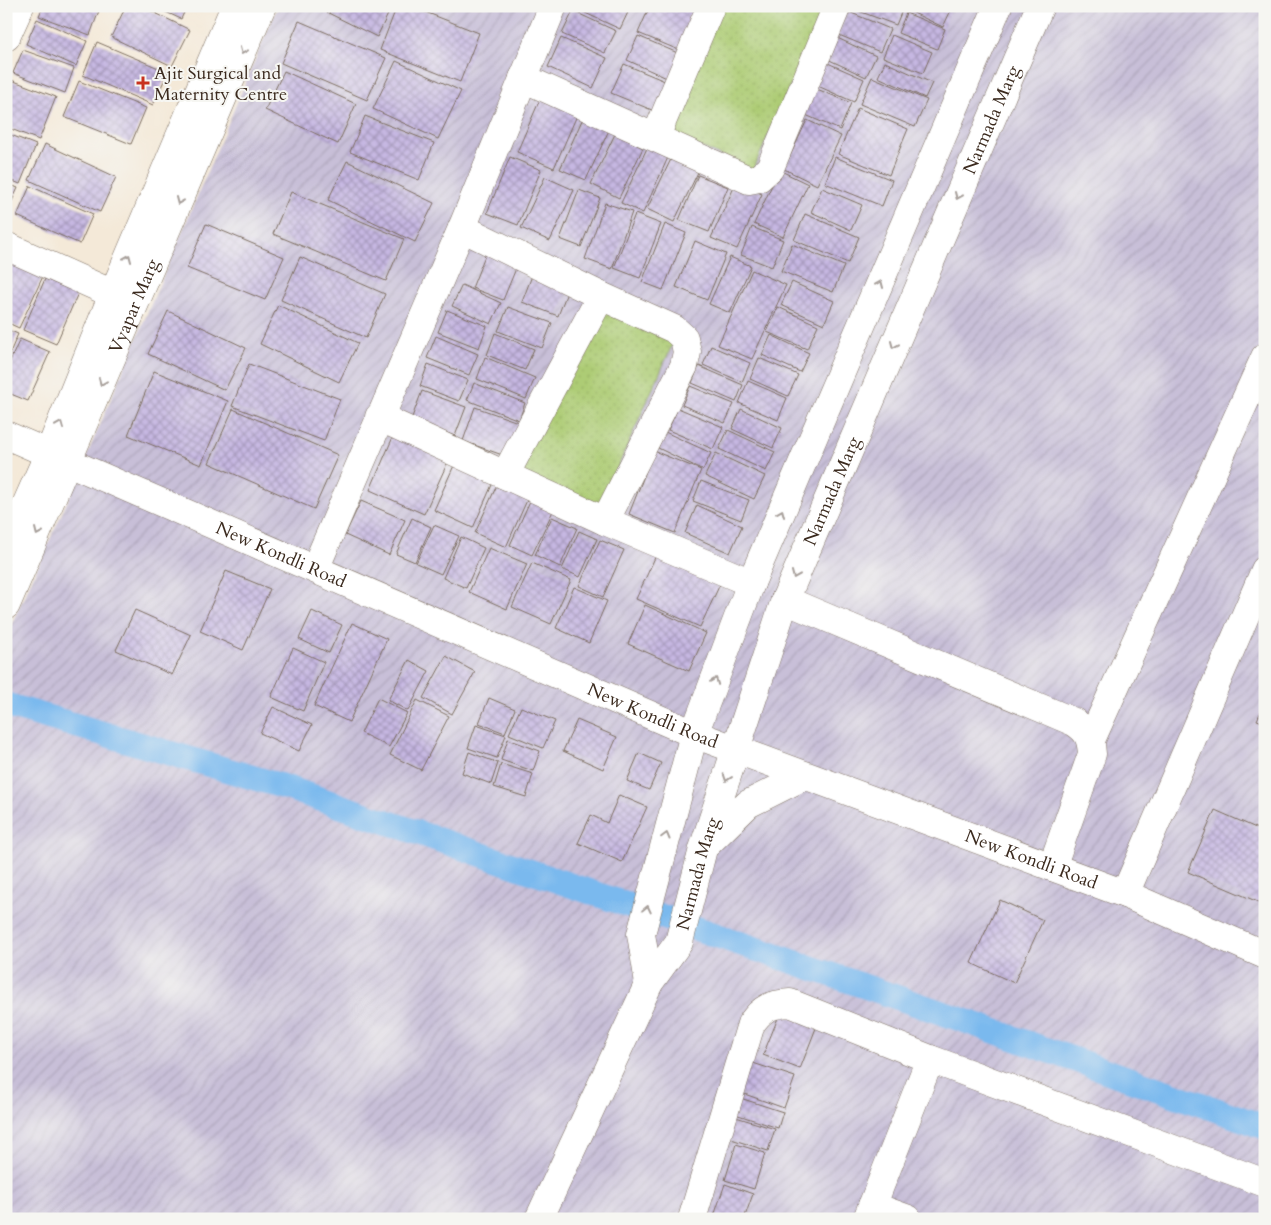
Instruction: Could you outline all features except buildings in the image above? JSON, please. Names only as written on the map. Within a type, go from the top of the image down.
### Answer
[{"type":"street","points":[[6,37],[20,6]]},
{"type":"street","name":"Vyapar Marg","points":[[6,605],[59,457],[113,294],[235,6]]},
{"type":"street","name":"Vyapar Marg","points":[[6,550],[59,457],[262,6]]},
{"type":"street","points":[[315,569],[462,228],[553,6]]},
{"type":"street","points":[[656,136],[711,6]]},
{"type":"street","points":[[523,78],[656,136],[735,176],[749,180],[759,178],[770,168],[836,6]]},
{"type":"street","name":"Narmada Marg","points":[[649,983],[641,934],[653,882],[694,734],[752,583],[998,6]]},
{"type":"street","name":"Narmada Marg","points":[[538,1219],[649,983],[678,942],[703,849],[737,750],[784,600],[1040,6]]},
{"type":"street","points":[[462,228],[601,296],[674,329],[684,338],[687,352],[684,366],[605,521]]},
{"type":"street","points":[[6,246],[113,294]]},
{"type":"street","points":[[505,475],[601,296]]},
{"type":"street","points":[[1052,867],[1092,754],[1092,740],[1265,357]]},
{"type":"street","points":[[379,417],[605,521],[752,583]]},
{"type":"street","name":"New Kondli Road","points":[[6,435],[694,734],[1125,894],[1265,956]]},
{"type":"street","points":[[1125,894],[1265,570]]},
{"type":"street","points":[[784,600],[1074,722],[1085,730],[1092,740]]},
{"type":"street","points":[[703,849],[748,804],[804,776]]},
{"type":"street","points":[[692,1219],[751,1024],[761,1011],[774,1004],[790,1003],[930,1059],[1265,1182]]},
{"type":"street","points":[[908,1219],[870,1212],[930,1059]]},
{"type":"shaded area","points":[[278,6],[1265,6],[1265,1219],[6,1219],[6,636],[67,502]]},
{"type":"green space","points":[[722,6],[826,6],[753,170],[666,132]]},
{"type":"green space","points":[[592,304],[674,341],[600,507],[517,471]]},
{"type":"waterway","points":[[6,705],[285,787],[957,1018],[1265,1127]]},
{"type":"place","name":"Ajit Surgical and Maternity Centre","points":[[143,83]]}]
